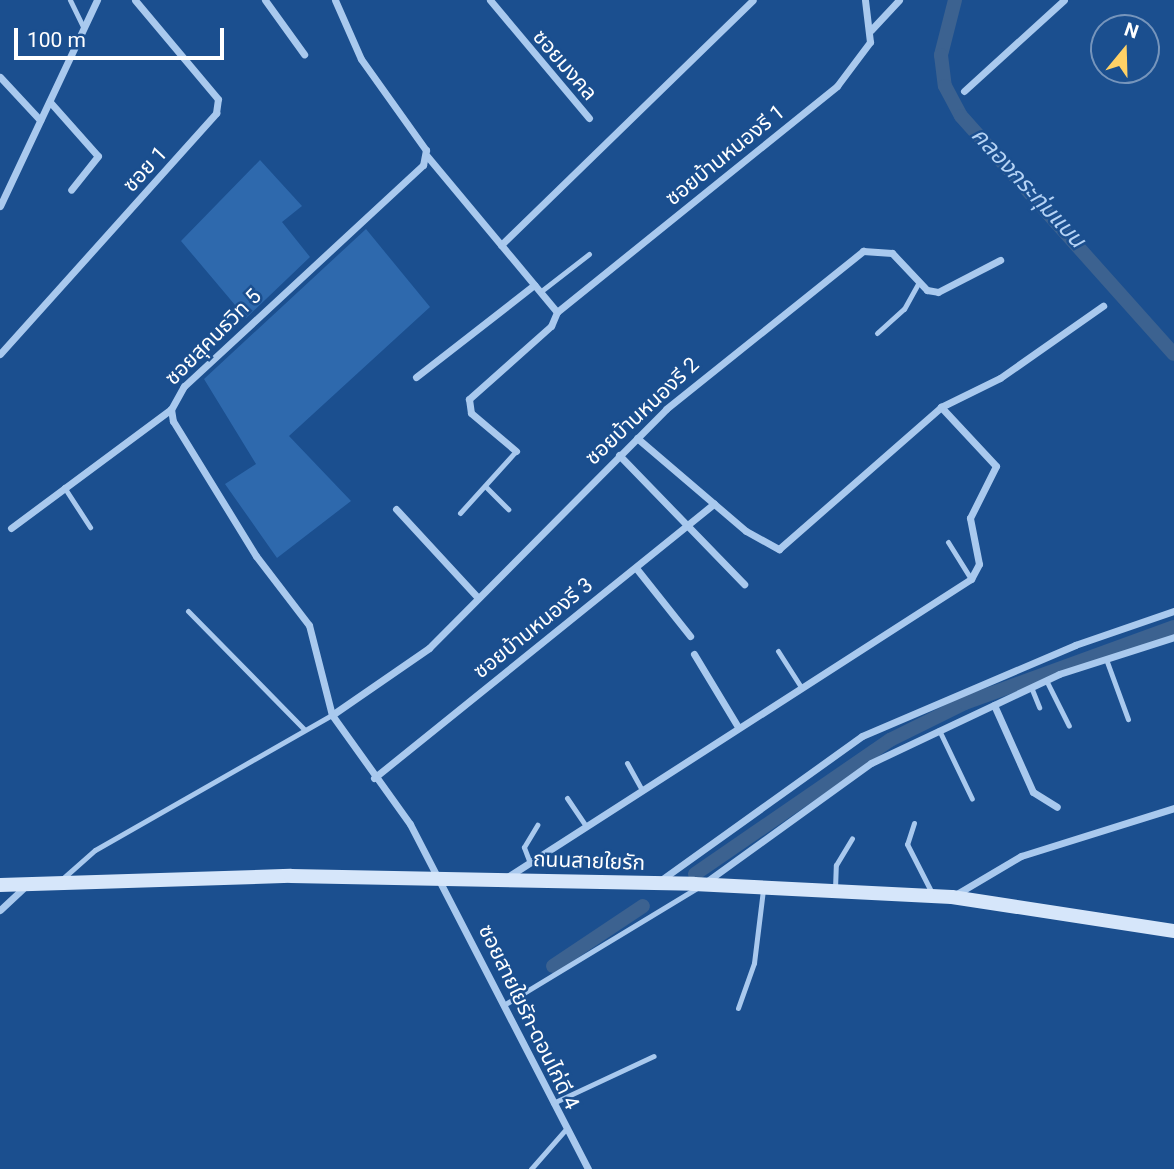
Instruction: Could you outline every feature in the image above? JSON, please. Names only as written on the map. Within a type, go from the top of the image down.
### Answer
[{"type":"street","points":[[0,206],[97,0]]},
{"type":"street","name":"ซอย 1","points":[[0,354],[219,107],[135,0]]},
{"type":"street","points":[[265,0],[304,54]]},
{"type":"street","points":[[335,0],[361,59],[427,156],[557,312]]},
{"type":"street","name":"ซอยมงคล","points":[[490,0],[589,118]]},
{"type":"street","points":[[501,245],[753,0]]},
{"type":"street","points":[[865,0],[871,30]]},
{"type":"street","points":[[871,30],[900,0]]},
{"type":"street","points":[[964,91],[1064,0]]},
{"type":"street","name":"ซอยบ้านหนองรี 1","points":[[516,451],[471,413],[469,399],[551,326],[557,312],[837,86],[864,56],[871,30]]},
{"type":"street","points":[[0,77],[40,120]]},
{"type":"street","points":[[50,102],[98,156],[71,190]]},
{"type":"street","name":"ซอยสุคนธวิท 5","points":[[427,156],[184,386],[171,409],[242,535],[318,641],[332,715],[374,778],[410,824],[441,879]]},
{"type":"street","name":"ซอยบ้านหนองรี 2","points":[[332,715],[405,669],[637,438],[738,347],[863,251],[892,253],[919,282]]},
{"type":"street","points":[[919,282],[927,290],[948,292],[1000,260]]},
{"type":"street","points":[[416,377],[534,285]]},
{"type":"street","points":[[637,438],[714,504],[779,549],[941,407],[1000,378],[1102,306]]},
{"type":"street","points":[[506,879],[971,579],[979,564],[970,518],[996,466],[941,407]]},
{"type":"street","points":[[11,527],[171,409]]},
{"type":"street","points":[[619,455],[744,584]]},
{"type":"street","name":"ซอยบ้านหนองรี 3","points":[[374,778],[714,504]]},
{"type":"street","points":[[396,509],[478,598]]},
{"type":"street","points":[[636,568],[690,636]]},
{"type":"street","points":[[656,884],[862,736],[1075,645],[1174,611]]},
{"type":"street","points":[[703,885],[871,763],[1046,680],[1174,637]]},
{"type":"street","points":[[694,654],[738,727]]},
{"type":"street","points":[[994,705],[1033,792],[1057,807]]},
{"type":"street","points":[[952,897],[1021,856],[1174,808]]},
{"type":"street","name":"ซอยสายใยรัก-ดอนไก่ดี 4","points":[[441,879],[506,1003],[565,1130],[588,1169]]},
{"type":"street","name":"ถนนสายใยรัก","points":[[0,885],[61,880],[506,879],[763,887],[952,897],[1174,931]]},
{"type":"street","points":[[0,910],[29,883]]},
{"type":"lane","points":[[70,0],[84,29]]},
{"type":"lane","points":[[540,292],[589,254]]},
{"type":"lane","points":[[877,332],[904,309],[919,282]]},
{"type":"lane","points":[[460,513],[516,451]]},
{"type":"lane","points":[[485,486],[508,509]]},
{"type":"lane","points":[[64,487],[90,527]]},
{"type":"lane","points":[[948,542],[971,579]]},
{"type":"lane","points":[[188,611],[304,729]]},
{"type":"lane","points":[[778,651],[801,687]]},
{"type":"lane","points":[[1106,659],[1128,719]]},
{"type":"lane","points":[[1046,680],[1069,726]]},
{"type":"lane","points":[[1031,687],[1039,707]]},
{"type":"lane","points":[[61,880],[95,850],[332,715]]},
{"type":"lane","points":[[939,730],[972,799]]},
{"type":"lane","points":[[627,763],[642,790]]},
{"type":"lane","points":[[567,798],[586,826]]},
{"type":"lane","points":[[914,823],[907,844],[933,896]]},
{"type":"lane","points":[[530,863],[524,847],[537,825]]},
{"type":"lane","points":[[836,891],[836,865],[852,838]]},
{"type":"lane","points":[[506,1003],[703,885]]},
{"type":"lane","points":[[738,1008],[754,963],[763,887]]},
{"type":"lane","points":[[553,1103],[654,1056]]},
{"type":"lane","points":[[531,1169],[565,1130]]},
{"type":"shaded area","points":[[260,160],[302,206],[282,222],[310,257],[246,318],[181,241]]},
{"type":"shaded area","points":[[366,229],[430,307],[289,436],[351,501],[277,558],[225,484],[256,464],[204,379]]},
{"type":"waterway","name":"คลองกระทุ่มแบน","points":[[955,0],[941,55],[945,86],[961,116],[1174,354]]},
{"type":"waterway","points":[[695,874],[890,740],[965,703],[1174,627]]},
{"type":"waterway","points":[[553,966],[643,906]]}]
